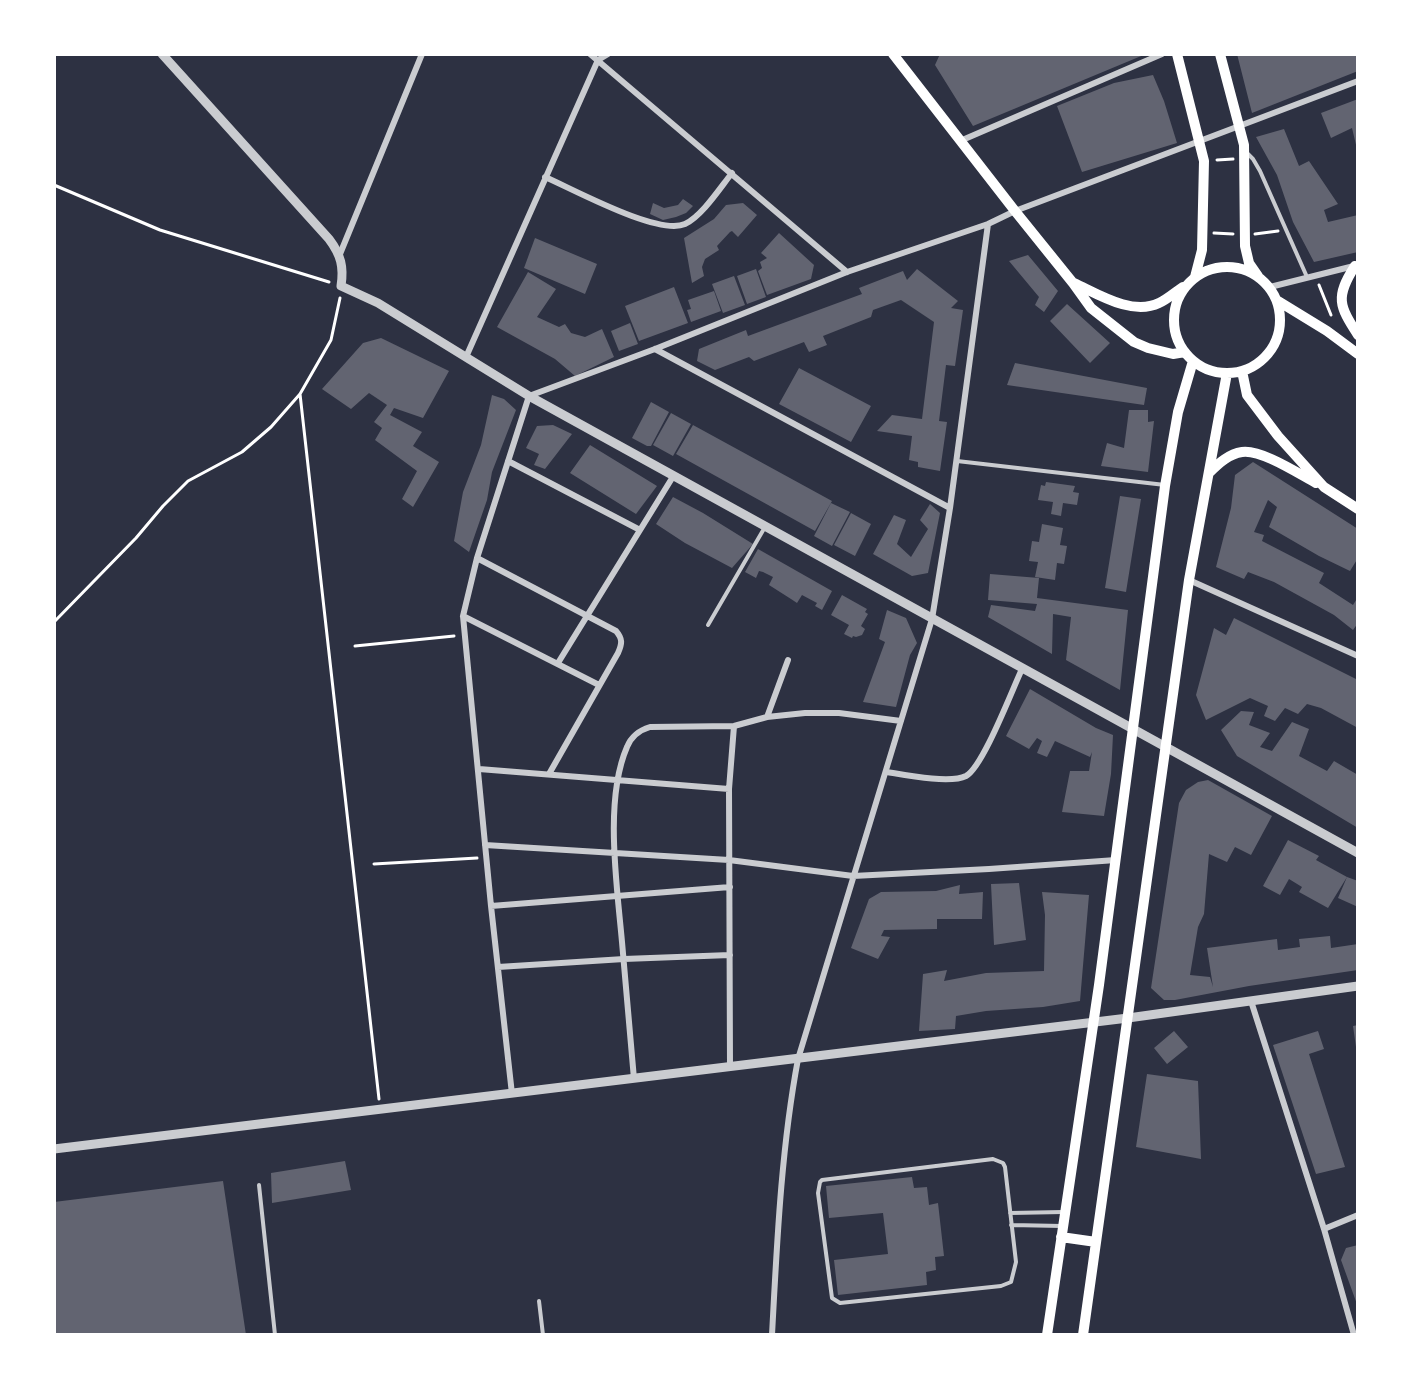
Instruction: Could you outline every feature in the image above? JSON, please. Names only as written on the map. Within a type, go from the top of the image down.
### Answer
[{"type":"main road","points":[[893,54],[1015,212],[1074,283],[1091,308],[1134,342],[1173,354],[1185,352]]},
{"type":"main road","points":[[1074,283],[1105,297],[1139,308],[1159,303],[1192,280],[1216,267],[1231,266],[1245,269],[1258,276],[1270,287],[1278,301],[1280,326],[1272,350],[1258,364],[1242,371],[1227,373],[1210,370],[1193,361],[1178,341],[1174,323],[1176,304],[1181,292],[1192,280],[1202,250],[1204,162],[1178,54]]},
{"type":"main road","points":[[1220,54],[1244,151],[1245,246],[1250,263],[1258,276]]},
{"type":"main road","points":[[1357,266],[1344,288],[1341,306],[1358,335]]},
{"type":"main road","points":[[1278,301],[1327,331],[1358,354]]},
{"type":"main road","points":[[1047,1335],[1116,860],[1165,486],[1178,412],[1193,361]]},
{"type":"main road","points":[[1242,371],[1244,388],[1255,406],[1278,436],[1324,487]]},
{"type":"main road","points":[[1083,1335],[1189,580],[1227,373]]},
{"type":"main road","points":[[1210,472],[1233,455],[1248,452],[1274,461],[1324,487],[1358,509]]},
{"type":"main road","points":[[1062,1231],[1096,1242]]},
{"type":"street","points":[[340,254],[422,54]]},
{"type":"street","points":[[590,54],[847,272]]},
{"type":"street","points":[[466,357],[598,60],[608,54]]},
{"type":"street","points":[[960,141],[1162,54]]},
{"type":"street","points":[[166,55],[329,239],[340,254],[341,286],[378,303],[529,396],[1358,853]]},
{"type":"street","points":[[529,396],[655,349],[847,272],[988,224],[1239,125],[1358,81]]},
{"type":"street","points":[[545,177],[638,219],[666,225],[683,225],[697,215],[732,173]]},
{"type":"street","points":[[772,1335],[779,1214],[788,1119],[798,1059],[932,620],[957,461],[988,224]]},
{"type":"street","points":[[1270,287],[1357,266]]},
{"type":"street","points":[[655,349],[950,508]]},
{"type":"street","points":[[512,1094],[463,616],[477,558],[529,396]]},
{"type":"street","points":[[508,461],[640,530]]},
{"type":"street","points":[[558,663],[674,476]]},
{"type":"street","points":[[477,558],[616,631],[622,642],[549,774]]},
{"type":"street","points":[[1189,580],[1358,656]]},
{"type":"street","points":[[463,616],[599,685]]},
{"type":"street","points":[[766,717],[788,660]]},
{"type":"street","points":[[887,772],[955,779],[965,777],[972,772],[986,748],[1022,669]]},
{"type":"street","points":[[634,1079],[618,896],[614,820],[617,780],[627,745],[638,733],[650,727],[734,726],[766,717],[805,713],[838,713],[901,721]]},
{"type":"street","points":[[730,1067],[729,789],[734,726]]},
{"type":"street","points":[[478,769],[729,789]]},
{"type":"street","points":[[485,845],[729,860],[853,876],[1116,860]]},
{"type":"street","points":[[491,906],[730,887]]},
{"type":"street","points":[[498,968],[624,959],[730,955]]},
{"type":"street","points":[[54,1149],[1093,1023],[1358,986]]},
{"type":"street","points":[[1251,1001],[1324,1229],[1354,1335]]},
{"type":"street","points":[[1324,1229],[1358,1215]]},
{"type":"lane","points":[[1244,151],[1253,159],[1260,171],[1307,277]]},
{"type":"lane","points":[[957,461],[1165,486]]},
{"type":"lane","points":[[708,625],[765,527]]},
{"type":"lane","points":[[993,1159],[1004,1163],[1010,1213],[1015,1270],[1011,1282],[1006,1285],[840,1303],[832,1298],[818,1187],[822,1180],[993,1159]]},
{"type":"lane","points":[[259,1185],[275,1335]]},
{"type":"lane","points":[[1010,1213],[1065,1212]]},
{"type":"lane","points":[[1011,1225],[1062,1231]]},
{"type":"lane","points":[[539,1301],[543,1335]]},
{"type":"path","points":[[1216,160],[1235,159]]},
{"type":"path","points":[[54,185],[160,230],[341,286],[331,340],[300,394],[271,427],[242,452],[188,481],[54,622]]},
{"type":"path","points":[[1254,234],[1280,230]]},
{"type":"path","points":[[1214,234],[1233,234]]},
{"type":"path","points":[[1317,283],[1336,322]]},
{"type":"path","points":[[300,394],[380,1110]]},
{"type":"path","points":[[355,646],[465,635]]},
{"type":"path","points":[[374,864],[486,858]]},
{"type":"building","points":[[940,54],[1146,54],[973,126],[935,65]]},
{"type":"building","points":[[1237,54],[1358,54],[1358,71],[1252,113]]},
{"type":"building","points":[[1153,75],[1177,143],[1082,172],[1057,106],[1114,83]]},
{"type":"building","points":[[1358,99],[1357,149],[1352,128],[1331,138],[1321,113]]},
{"type":"building","points":[[1284,129],[1299,166],[1309,161],[1338,204],[1324,210],[1328,222],[1358,215],[1358,252],[1314,262],[1293,222],[1277,175],[1256,137]]},
{"type":"building","points":[[683,199],[693,206],[686,213],[663,220],[650,214],[653,203],[664,208],[678,205]]},
{"type":"building","points":[[743,203],[757,215],[738,237],[732,231],[730,232],[717,246],[719,250],[705,259],[702,267],[704,276],[692,283],[684,238],[714,219],[726,205]]},
{"type":"building","points":[[779,233],[814,265],[811,279],[767,295],[758,271],[762,268],[760,262],[767,258],[761,253]]},
{"type":"building","points":[[535,238],[597,264],[585,294],[524,268]]},
{"type":"building","points":[[1028,255],[1058,291],[1044,312],[1035,305],[1039,297],[1009,261]]},
{"type":"building","points":[[756,269],[766,297],[747,304],[737,276]]},
{"type":"building","points":[[917,269],[958,301],[951,308],[963,310],[955,366],[946,365],[939,421],[947,422],[940,471],[918,467],[918,462],[909,460],[912,436],[877,431],[892,415],[922,419],[934,322],[901,300],[873,310],[871,317],[823,336],[827,345],[809,352],[804,342],[754,361],[749,357],[715,370],[697,361],[699,349],[746,330],[748,336],[862,294],[859,288],[903,271],[907,280]]},
{"type":"building","points":[[528,272],[556,289],[537,317],[559,327],[565,324],[571,333],[585,337],[602,329],[614,357],[575,376],[555,359],[497,327]]},
{"type":"building","points":[[734,276],[745,305],[723,313],[712,284]]},
{"type":"building","points":[[674,287],[688,323],[639,341],[625,306]]},
{"type":"building","points":[[714,291],[721,311],[691,322],[687,310],[691,309],[688,300]]},
{"type":"building","points":[[1067,304],[1110,343],[1090,363],[1050,321]]},
{"type":"building","points":[[630,323],[638,344],[619,351],[611,331]]},
{"type":"building","points":[[381,338],[449,371],[423,418],[394,408],[390,415],[422,432],[413,446],[439,462],[413,507],[402,499],[417,471],[375,440],[382,428],[374,422],[387,405],[369,393],[351,409],[322,389],[363,343]]},
{"type":"building","points":[[1015,363],[1147,388],[1144,405],[1007,385]]},
{"type":"building","points":[[799,368],[871,406],[851,442],[779,404]]},
{"type":"building","points":[[492,395],[504,399],[516,410],[492,472],[487,500],[469,552],[454,541],[463,492],[481,445]]},
{"type":"building","points":[[651,402],[669,412],[651,446],[647,446],[632,438]]},
{"type":"building","points":[[1129,410],[1148,410],[1148,422],[1154,421],[1148,472],[1101,466],[1107,443],[1124,448]]},
{"type":"building","points":[[671,413],[691,424],[673,456],[653,445]]},
{"type":"building","points":[[553,425],[572,434],[545,469],[534,465],[539,454],[526,448],[537,426]]},
{"type":"building","points":[[693,425],[832,501],[815,531],[676,454]]},
{"type":"building","points":[[590,445],[657,486],[636,514],[570,473]]},
{"type":"building","points":[[1253,462],[1358,529],[1358,558],[1350,571],[1269,527],[1277,507],[1268,500],[1254,532],[1264,535],[1262,541],[1324,573],[1319,583],[1353,605],[1358,597],[1358,623],[1353,630],[1334,615],[1274,582],[1248,572],[1244,579],[1216,567],[1231,508],[1235,475]]},
{"type":"building","points":[[1046,482],[1075,486],[1073,492],[1079,493],[1077,505],[1063,503],[1061,516],[1051,514],[1053,502],[1038,500],[1041,485],[1045,486]]},
{"type":"building","points":[[1120,496],[1141,499],[1126,592],[1105,588]]},
{"type":"building","points":[[673,497],[753,544],[732,568],[685,543],[656,524]]},
{"type":"building","points":[[831,503],[850,512],[832,546],[814,536]]},
{"type":"building","points":[[930,504],[940,513],[928,573],[912,576],[873,554],[894,515],[906,520],[897,544],[911,557],[928,529],[920,520]]},
{"type":"building","points":[[851,513],[871,524],[855,556],[834,545]]},
{"type":"building","points":[[1042,524],[1063,528],[1060,545],[1067,546],[1064,564],[1057,563],[1055,580],[1035,577],[1038,562],[1029,561],[1032,541],[1039,542]]},
{"type":"building","points":[[758,549],[832,591],[822,610],[815,606],[817,603],[802,595],[797,603],[769,585],[773,577],[763,572],[759,571],[756,578],[745,572]]},
{"type":"building","points":[[990,574],[1039,578],[1037,598],[1128,610],[1120,690],[1066,660],[1071,617],[1053,614],[1052,654],[988,617],[991,605],[1035,611],[1037,604],[988,600]]},
{"type":"building","points":[[842,595],[867,609],[865,612],[868,614],[861,626],[865,629],[862,635],[852,638],[844,634],[849,625],[831,615]]},
{"type":"building","points":[[887,610],[906,618],[917,643],[910,655],[896,707],[863,702],[885,642],[879,639]]},
{"type":"building","points":[[1234,618],[1358,680],[1358,728],[1321,708],[1307,704],[1298,714],[1285,708],[1275,721],[1264,716],[1268,706],[1250,698],[1206,720],[1196,695],[1214,628],[1226,635]]},
{"type":"building","points":[[1030,689],[1096,728],[1113,735],[1111,774],[1104,816],[1062,812],[1070,771],[1089,771],[1092,752],[1090,757],[1055,741],[1047,757],[1037,753],[1042,741],[1037,738],[1029,749],[1006,736]]},
{"type":"building","points":[[1241,711],[1254,712],[1249,725],[1270,733],[1260,747],[1272,751],[1292,722],[1309,729],[1299,756],[1327,771],[1334,761],[1358,775],[1358,828],[1237,756],[1221,730]]},
{"type":"building","points":[[1208,780],[1272,816],[1251,855],[1235,847],[1227,862],[1209,854],[1204,914],[1198,927],[1190,975],[1210,977],[1213,987],[1207,948],[1277,939],[1278,950],[1300,947],[1299,939],[1330,936],[1331,948],[1358,944],[1358,970],[1249,986],[1175,1000],[1164,1000],[1151,988],[1179,803],[1186,790],[1198,782]]},
{"type":"building","points":[[1288,840],[1319,856],[1316,860],[1347,877],[1328,908],[1299,892],[1302,887],[1289,879],[1280,895],[1263,886]]},
{"type":"building","points":[[1347,877],[1358,881],[1358,907],[1338,898]]},
{"type":"building","points":[[1019,883],[1026,940],[994,945],[991,884]]},
{"type":"building","points":[[960,885],[959,894],[983,892],[982,919],[937,919],[937,929],[884,930],[881,936],[890,937],[878,959],[851,948],[869,899],[881,892],[936,891]]},
{"type":"building","points":[[1042,892],[1089,895],[1080,1001],[956,1016],[955,1029],[919,1031],[923,974],[947,970],[944,981],[986,973],[1044,971],[1045,915]]},
{"type":"building","points":[[1358,1025],[1358,1054],[1357,1054],[1353,1026]]},
{"type":"building","points":[[1174,1031],[1188,1047],[1167,1064],[1154,1048]]},
{"type":"building","points":[[1318,1031],[1324,1049],[1309,1054],[1345,1167],[1316,1174],[1273,1045]]},
{"type":"building","points":[[1147,1074],[1198,1081],[1201,1159],[1136,1147]]},
{"type":"building","points":[[345,1161],[351,1190],[272,1203],[271,1173]]},
{"type":"building","points":[[912,1177],[914,1188],[927,1187],[929,1205],[938,1203],[944,1256],[935,1257],[936,1270],[926,1272],[927,1285],[838,1295],[834,1260],[888,1254],[883,1213],[829,1218],[826,1186]]},
{"type":"building","points":[[223,1181],[246,1335],[54,1335],[54,1202]]},
{"type":"building","points":[[1358,1245],[1358,1307],[1341,1260],[1346,1248]]}]
